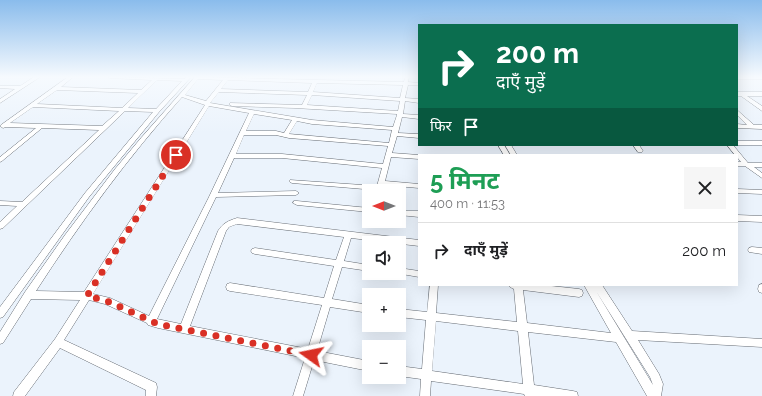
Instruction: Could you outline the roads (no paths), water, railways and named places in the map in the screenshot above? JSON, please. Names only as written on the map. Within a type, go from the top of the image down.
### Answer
[{"type":"street","points":[[0,101],[9,95]]},
{"type":"street","points":[[2,126],[45,95]]},
{"type":"street","points":[[0,226],[138,95]]},
{"type":"street","points":[[2,311],[87,194],[172,95]]},
{"type":"street","points":[[0,340],[28,295],[98,194],[165,111],[180,95]]},
{"type":"street","points":[[182,95],[209,104],[252,112],[295,119],[395,131],[418,136]]},
{"type":"street","points":[[18,396],[58,342],[214,95]]},
{"type":"street","points":[[304,107],[310,95]]},
{"type":"street","points":[[344,95],[418,101]]},
{"type":"street","points":[[381,184],[404,95]]},
{"type":"street","points":[[742,95],[762,109]]},
{"type":"street","points":[[209,104],[304,107],[399,114],[418,117]]},
{"type":"street","points":[[32,105],[157,111]]},
{"type":"street","points":[[151,322],[213,196],[252,112]]},
{"type":"street","points":[[738,113],[753,127]]},
{"type":"street","points":[[286,135],[295,119]]},
{"type":"street","points":[[2,126],[104,128]]},
{"type":"street","points":[[0,160],[41,126]]},
{"type":"street","points":[[738,126],[762,127]]},
{"type":"street","points":[[243,133],[276,133],[392,145]]},
{"type":"street","points":[[738,143],[762,143]]},
{"type":"street","points":[[637,146],[640,151]]},
{"type":"street","points":[[731,146],[738,154]]},
{"type":"street","points":[[738,154],[746,164],[762,176]]},
{"type":"street","points":[[389,155],[418,157]]},
{"type":"street","points":[[232,156],[282,156],[386,166]]},
{"type":"street","points":[[738,164],[762,165]]},
{"type":"street","points":[[292,181],[362,186]]},
{"type":"street","points":[[406,186],[418,186]]},
{"type":"street","points":[[738,192],[762,192]]},
{"type":"street","points":[[213,196],[296,193]]},
{"type":"street","points":[[0,203],[23,204]]},
{"type":"street","points":[[297,203],[362,209]]},
{"type":"street","points":[[406,213],[418,214]]},
{"type":"street","points":[[738,218],[762,219]]},
{"type":"street","points":[[184,330],[221,234],[224,228],[230,223],[237,221],[418,243]]},
{"type":"street","points":[[298,396],[348,235]]},
{"type":"street","points":[[752,250],[762,251]]},
{"type":"street","points":[[255,251],[362,267]]},
{"type":"street","points":[[406,272],[418,274]]},
{"type":"street","points":[[425,396],[434,286]]},
{"type":"street","points":[[516,286],[523,328],[530,393]]},
{"type":"street","points":[[523,286],[579,294]]},
{"type":"street","points":[[589,286],[658,384],[656,396]]},
{"type":"street","points":[[598,286],[625,337],[653,396]]},
{"type":"street","points":[[230,287],[362,308]]},
{"type":"street","points":[[28,295],[87,296],[107,301],[151,322],[184,330],[362,365]]},
{"type":"street","points":[[2,311],[20,307]]},
{"type":"street","points":[[406,314],[523,328],[625,337],[762,342]]},
{"type":"street","points":[[58,342],[152,387],[151,396]]},
{"type":"street","points":[[406,372],[530,393],[573,396]]}]
